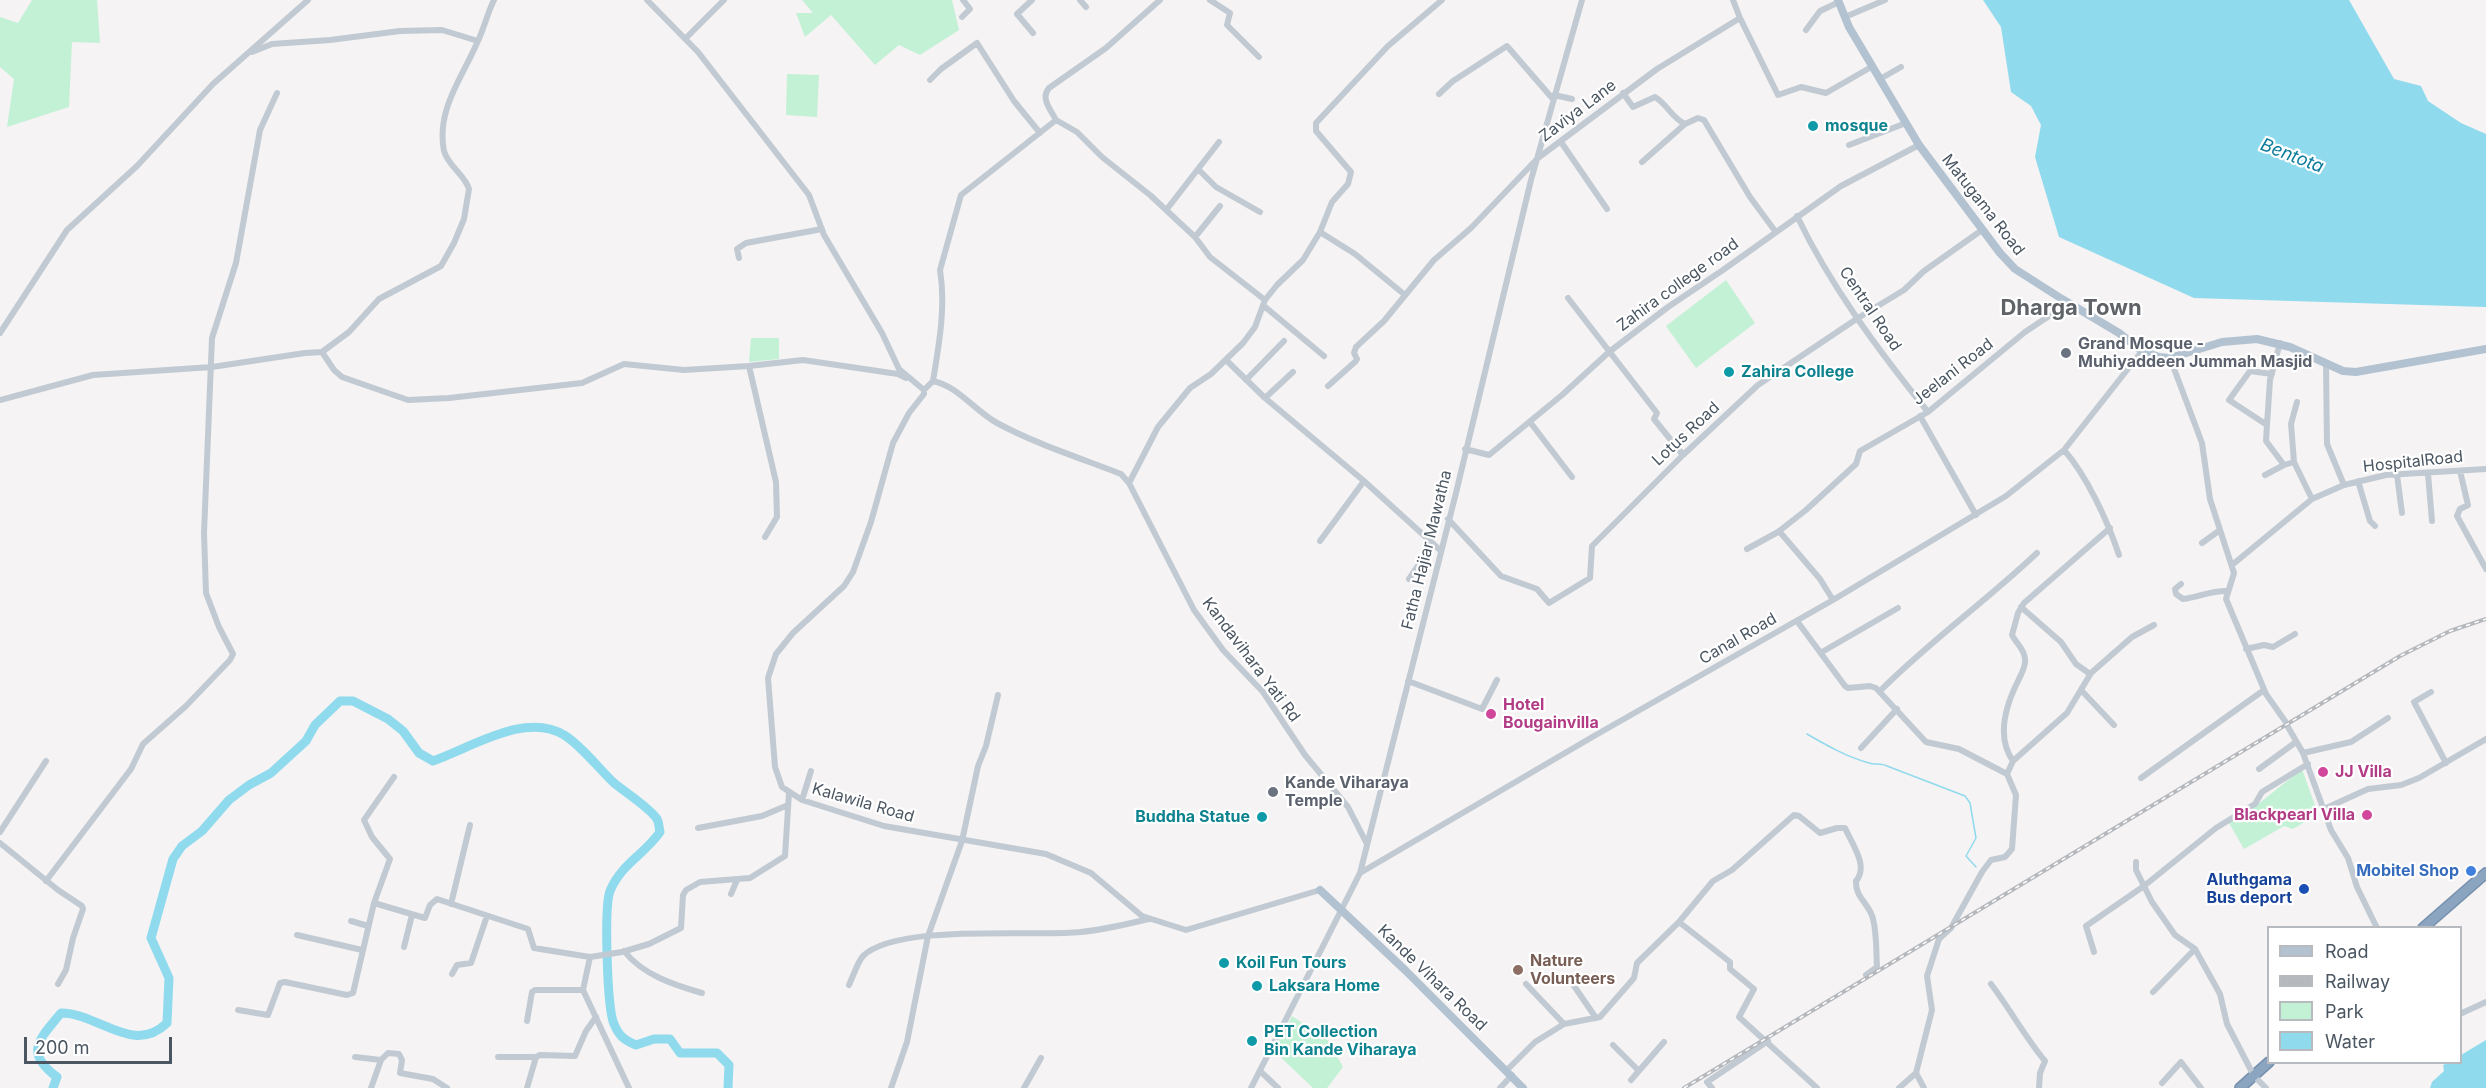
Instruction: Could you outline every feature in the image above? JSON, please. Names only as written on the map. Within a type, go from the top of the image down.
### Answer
[{"type":"highway","points":[[2424,926],[2486,873]]},
{"type":"highway","points":[[2240,1088],[2268,1064]]},
{"type":"main road","name":"Matugama Road","points":[[1838,1],[1845,18],[1919,145],[1982,230],[2015,269],[2119,333],[2142,351],[2170,358]]},
{"type":"main road","points":[[2170,358],[2229,341],[2257,339],[2280,344],[2343,371],[2356,372],[2486,349]]},
{"type":"main road","name":"Kande Vihara Road","points":[[1320,890],[1523,1088]]},
{"type":"street","points":[[0,333],[67,230],[137,166],[213,84],[308,0]]},
{"type":"street","points":[[0,400],[93,375],[212,367],[322,352],[349,332],[379,299],[441,266],[464,219],[469,189],[445,154],[443,140],[446,107],[478,41],[485,18],[494,0]]},
{"type":"street","points":[[647,0],[685,39],[755,124],[809,195],[822,229],[882,333],[899,369],[909,380]]},
{"type":"street","points":[[685,39],[724,0]]},
{"type":"street","points":[[962,17],[970,9],[963,0]]},
{"type":"street","points":[[1032,0],[1017,14],[1033,33]]},
{"type":"street","points":[[1080,0],[1086,7]]},
{"type":"street","points":[[1160,0],[1106,48],[1046,91],[1045,99],[1056,120],[1077,132],[1102,158],[1167,209],[1195,237],[1210,257],[1324,356]]},
{"type":"street","points":[[1210,0],[1230,13],[1227,25],[1259,57]]},
{"type":"street","points":[[1056,120],[961,195],[940,270],[942,281],[939,342],[933,381],[946,383],[976,410],[998,424],[1121,474],[1129,483],[1158,427],[1190,388],[1226,360],[1249,335],[1264,303],[1276,285],[1303,260],[1320,232],[1332,202],[1352,177],[1351,172],[1316,131],[1316,123],[1388,46],[1442,0]]},
{"type":"street","name":"Fatha Hajiar Mawatha","points":[[1251,1088],[1360,873],[1553,96],[1582,0]]},
{"type":"street","points":[[1732,0],[1778,95],[1801,87],[1826,93],[1873,66]]},
{"type":"street","points":[[1845,18],[1885,0]]},
{"type":"street","points":[[1806,30],[1820,11],[1838,1]]},
{"type":"street","name":"Zaviya Lane","points":[[1328,386],[1358,359],[1354,353],[1356,347],[1384,321],[1434,260],[1471,228],[1538,158],[1665,63],[1740,18]]},
{"type":"street","points":[[244,56],[272,44],[330,40],[400,31],[442,30],[478,41]]},
{"type":"street","points":[[930,80],[941,69],[977,43],[1014,100],[1040,133]]},
{"type":"street","points":[[1438,94],[1453,81],[1507,46],[1553,96],[1572,99]]},
{"type":"street","points":[[1880,79],[1901,67]]},
{"type":"street","points":[[46,881],[131,769],[143,744],[186,706],[233,654],[219,627],[206,592],[204,533],[212,338],[236,262],[260,130],[277,93]]},
{"type":"street","points":[[1623,93],[1633,107],[1655,97],[1661,100],[1672,116],[1684,124]]},
{"type":"street","points":[[1642,162],[1684,124],[1698,118],[1704,120],[1750,196],[1775,231]]},
{"type":"street","points":[[1849,145],[1906,123]]},
{"type":"street","points":[[1167,209],[1219,142]]},
{"type":"street","points":[[1561,142],[1607,209]]},
{"type":"street","name":"Zahira college road","points":[[1465,449],[1489,455],[1609,352],[1775,231],[1841,186],[1919,145]]},
{"type":"street","points":[[1199,170],[1216,187],[1260,212]]},
{"type":"street","points":[[1195,237],[1220,206]]},
{"type":"street","name":"Central Road","points":[[1797,216],[1811,246],[1858,318],[1928,412]]},
{"type":"street","points":[[739,258],[736,249],[746,243],[822,229]]},
{"type":"street","name":"Lotus Road","points":[[1448,519],[1501,576],[1537,589],[1549,603],[1590,578],[1592,546],[1683,455],[1758,385],[1904,290],[1924,271],[1982,230]]},
{"type":"street","points":[[1320,232],[1355,254],[1405,295]]},
{"type":"street","points":[[1568,298],[1657,413],[1654,419],[1683,455]]},
{"type":"street","name":"Jeelani Road","points":[[1747,549],[1779,531],[1806,510],[1856,464],[1860,451],[1928,412],[2025,332],[2052,314],[2062,299]]},
{"type":"street","points":[[1246,380],[1284,341]]},
{"type":"street","points":[[2280,344],[2272,374],[2266,441],[2284,465]]},
{"type":"street","name":"Canal Road","points":[[1360,873],[1833,600],[2006,496],[2064,450],[2142,351]]},
{"type":"street","points":[[322,352],[334,370],[342,377],[408,400],[450,398],[582,384],[624,364],[684,370],[803,360],[898,374],[924,390]]},
{"type":"street","points":[[2170,358],[2202,443],[2210,500],[2234,573],[2226,599],[2264,690],[2303,753],[2331,830],[2348,858],[2357,887],[2377,926]]},
{"type":"street","points":[[1226,360],[1265,398],[1365,481],[1440,550]]},
{"type":"street","points":[[2326,364],[2327,444],[2344,485]]},
{"type":"street","points":[[749,366],[776,482],[777,518],[765,537]]},
{"type":"street","points":[[2266,425],[2229,400],[2250,371],[2272,374]]},
{"type":"street","points":[[1265,398],[1293,372]]},
{"type":"street","name":"Kalawila Road","points":[[933,381],[909,413],[893,443],[871,522],[853,572],[844,586],[793,633],[776,654],[768,678],[775,767],[782,787],[802,800],[884,826],[1046,855],[1091,873],[1131,909],[1152,919],[1186,930],[1320,890]]},
{"type":"street","points":[[2297,402],[2291,424],[2294,462],[2312,499]]},
{"type":"street","points":[[1920,416],[1976,515]]},
{"type":"street","points":[[1530,422],[1572,477]]},
{"type":"street","points":[[2064,450],[2073,460],[2110,528],[2119,555]]},
{"type":"street","points":[[2265,475],[2294,462]]},
{"type":"street","name":"HospitalRoad","points":[[2232,565],[2312,499],[2344,485],[2397,475],[2486,469]]},
{"type":"street","points":[[2460,471],[2468,505],[2460,509],[2457,516],[2486,569]]},
{"type":"street","points":[[2428,474],[2432,521]]},
{"type":"street","points":[[2397,475],[2402,513]]},
{"type":"street","points":[[1320,541],[1365,481]]},
{"type":"street","points":[[2358,481],[2370,521],[2375,526]]},
{"type":"street","name":"Kandavihara Yati Rd","points":[[1129,483],[1194,610],[1223,650],[1263,692],[1305,755],[1348,807],[1367,844]]},
{"type":"street","points":[[2013,761],[2009,755],[2003,722],[2006,709],[2025,666],[2026,658],[2012,635],[2021,607],[2110,528]]},
{"type":"street","points":[[2202,543],[2220,530]]},
{"type":"street","points":[[1779,531],[1820,579],[1833,600]]},
{"type":"street","points":[[1409,579],[1433,544]]},
{"type":"street","points":[[1880,691],[1921,652],[2014,576],[2037,553]]},
{"type":"street","points":[[2181,584],[2175,589],[2176,594],[2183,599],[2199,597],[2216,590],[2228,591]]},
{"type":"street","points":[[2021,607],[2061,642],[2076,664],[2090,674]]},
{"type":"street","points":[[1822,652],[1898,608]]},
{"type":"street","points":[[1797,621],[1848,688],[1870,686],[1880,691],[1926,742],[1959,749],[2007,774],[2016,795],[2012,849],[2005,857],[1991,860],[1982,872],[1952,928],[1939,939],[1927,976],[1932,1010],[1916,1073],[1899,1088]]},
{"type":"street","points":[[2007,774],[2013,761],[2067,713],[2090,674],[2132,637],[2154,625]]},
{"type":"street","points":[[2246,650],[2264,645],[2273,647],[2295,634]]},
{"type":"street","points":[[1407,681],[1482,709],[1497,681]]},
{"type":"street","points":[[2081,690],[2114,725]]},
{"type":"street","points":[[2140,778],[2264,690]]},
{"type":"street","points":[[2431,692],[2414,702],[2446,763]]},
{"type":"street","points":[[891,1088],[907,1042],[928,936],[962,841],[978,766],[986,746],[998,695]]},
{"type":"street","points":[[1861,748],[1897,709]]},
{"type":"street","points":[[2303,753],[2351,742],[2388,718]]},
{"type":"street","points":[[2324,809],[2368,789],[2401,785],[2419,778],[2486,739]]},
{"type":"street","points":[[2259,769],[2296,742]]},
{"type":"street","points":[[0,832],[46,761]]},
{"type":"street","points":[[2094,952],[2086,926],[2144,886],[2216,828],[2255,804],[2262,792],[2308,764]]},
{"type":"street","points":[[802,800],[811,771]]},
{"type":"street","points":[[238,1010],[268,1015],[280,983],[285,982],[351,995],[374,903],[390,859],[372,837],[364,820],[394,777]]},
{"type":"street","points":[[374,903],[425,918],[430,905],[437,899],[528,929],[534,948],[592,956],[623,951],[649,944],[681,928],[683,895],[693,885],[700,882],[750,878],[785,856],[789,793]]},
{"type":"street","points":[[698,828],[762,816],[788,805]]},
{"type":"street","points":[[1500,1088],[1509,1073],[1533,1044],[1564,1024],[1600,1017],[1634,978],[1637,963],[1680,922],[1713,881],[1732,870],[1794,815],[1799,816],[1820,833],[1845,828],[1862,868],[1855,888],[1873,917],[1877,967],[1866,975]]},
{"type":"street","points":[[452,904],[470,825]]},
{"type":"street","points":[[0,843],[46,881],[82,906],[66,970],[58,984]]},
{"type":"street","points":[[2136,862],[2138,875],[2152,902],[2175,935],[2195,949],[2220,994],[2227,1024],[2254,1076],[2266,1088]]},
{"type":"street","points":[[730,894],[737,880]]},
{"type":"street","points":[[404,947],[412,915]]},
{"type":"street","points":[[452,974],[457,965],[471,963],[487,916]]},
{"type":"street","points":[[849,985],[862,957],[879,947],[905,939],[928,936],[1082,932],[1152,919]]},
{"type":"street","points":[[351,921],[368,926]]},
{"type":"street","points":[[1680,922],[1730,962],[1730,969],[1754,990],[1739,1017],[1768,1041],[1816,1088]]},
{"type":"street","points":[[297,935],[362,950]]},
{"type":"street","points":[[2153,992],[2195,949]]},
{"type":"street","points":[[623,951],[636,963],[669,983],[702,993]]},
{"type":"street","points":[[592,956],[583,990],[629,1088]]},
{"type":"street","points":[[1572,982],[1596,1018]]},
{"type":"street","points":[[1526,984],[1564,1024]]},
{"type":"street","points":[[1991,984],[2024,1029],[2033,1049],[2045,1061],[2040,1073],[2039,1088]]},
{"type":"street","points":[[526,1021],[532,992],[535,990],[583,990]]},
{"type":"street","points":[[2462,1013],[2486,1002]]},
{"type":"street","points":[[498,1057],[575,1056],[586,1031],[596,1017]]},
{"type":"street","points":[[1712,1088],[1707,1082],[1768,1041]]},
{"type":"street","points":[[1631,1080],[1664,1042]]},
{"type":"street","points":[[1613,1046],[1639,1071]]},
{"type":"street","points":[[371,1088],[381,1060],[388,1053],[399,1054],[402,1060],[400,1073],[433,1079],[447,1088]]},
{"type":"street","points":[[355,1058],[381,1060]]},
{"type":"street","points":[[527,1088],[536,1058]]},
{"type":"street","points":[[1024,1088],[1041,1058]]},
{"type":"street","points":[[2162,1083],[2181,1062],[2201,1088]]},
{"type":"street","points":[[1260,1071],[1278,1088]]},
{"type":"street","points":[[1916,1073],[1924,1088]]},
{"type":"green space","points":[[32,0],[97,0],[100,43],[72,42],[69,107],[7,127],[14,79],[0,67],[0,17],[18,23]]},
{"type":"green space","points":[[802,0],[952,0],[959,30],[920,55],[899,45],[875,65],[831,15],[805,37],[796,13],[813,13]]},
{"type":"green space","points":[[787,74],[819,75],[817,117],[786,115]]},
{"type":"green space","points":[[1726,280],[1755,323],[1696,368],[1666,326]]},
{"type":"green space","points":[[751,338],[779,338],[779,359],[749,362]]},
{"type":"green space","points":[[2302,769],[2318,814],[2293,829],[2284,826],[2244,849],[2229,823],[2257,805]]},
{"type":"green space","points":[[1292,1016],[1329,1041],[1343,1067],[1327,1088],[1313,1088],[1273,1050]]},
{"type":"water","name":"Bentota","points":[[1983,0],[2349,0],[2394,79],[2421,86],[2428,101],[2461,123],[2486,134],[2486,307],[2194,298],[2059,237],[2035,157],[2041,125],[2031,106],[2011,92],[2001,27]]},
{"type":"water","points":[[2486,1040],[2486,1088],[2430,1088],[2432,1082],[2444,1071],[2443,1065],[2462,1064],[2462,1054]]},
{"type":"waterway","points":[[53,1088],[57,1077],[40,1060],[38,1045],[61,1013],[89,1019],[129,1034],[141,1035],[154,1032],[167,1023],[169,978],[151,938],[173,859],[182,846],[202,831],[229,800],[249,785],[271,773],[306,741],[315,725],[340,701],[353,701],[388,719],[403,731],[419,753],[433,761],[516,729],[533,727],[549,729],[570,739],[614,783],[654,815],[658,820],[660,832],[620,873],[610,891],[608,901],[608,979],[614,1024],[622,1037],[636,1045],[654,1039],[670,1039],[680,1053],[717,1053],[729,1065],[728,1088]]},
{"type":"waterway","points":[[1807,734],[1853,757],[1871,764],[1885,765],[1965,796],[1970,803],[1976,838],[1966,856],[1976,867]]},
{"type":"railway","points":[[1684,1088],[2400,656],[2450,631],[2486,619]]},
{"type":"place","name":"mosque","points":[[1813,126]]},
{"type":"place","name":"Grand Mosque - Muhiyaddeen Jummah Masjid","points":[[2066,353]]},
{"type":"place","name":"Zahira College","points":[[1729,372]]},
{"type":"place","name":"Hotel Bougainvilla","points":[[1491,714]]},
{"type":"place","name":"JJ Villa","points":[[2323,772]]},
{"type":"place","name":"Kande Viharaya Temple","points":[[1273,792]]},
{"type":"place","name":"Blackpearl Villa","points":[[2367,815]]},
{"type":"place","name":"Buddha Statue","points":[[1262,817]]},
{"type":"place","name":"Mobitel Shop","points":[[2471,871]]},
{"type":"place","name":"Aluthgama Bus deport","points":[[2304,889]]},
{"type":"place","name":"Koil Fun Tours","points":[[1224,963]]},
{"type":"place","name":"Nature Volunteers","points":[[1518,970]]},
{"type":"place","name":"Laksara Home","points":[[1257,986]]},
{"type":"place","name":"PET Collection Bin Kande Viharaya","points":[[1252,1041]]},
{"type":"district","name":"Dharga Town","points":[[2071,308]]}]
